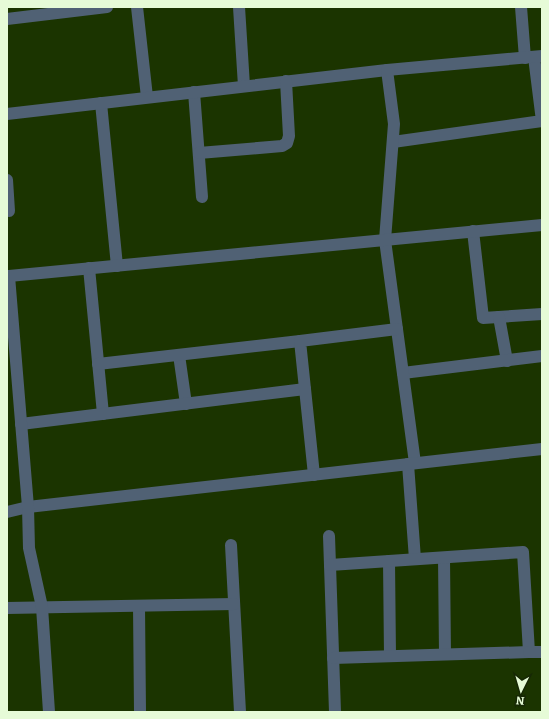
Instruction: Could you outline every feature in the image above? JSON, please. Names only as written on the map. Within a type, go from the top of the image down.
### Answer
[{"type":"street","points":[[7,18],[107,7]]},
{"type":"street","points":[[137,7],[147,97]]},
{"type":"street","points":[[239,7],[244,86]]},
{"type":"street","points":[[393,142],[542,121],[534,57],[521,7]]},
{"type":"street","points":[[7,114],[387,70],[534,57]]},
{"type":"street","points":[[387,70],[394,124],[385,240],[403,373],[411,464],[415,559]]},
{"type":"street","points":[[199,153],[282,146],[287,144],[289,136],[286,81]]},
{"type":"street","points":[[194,92],[202,197]]},
{"type":"street","points":[[101,103],[116,266]]},
{"type":"street","points":[[7,180],[9,211]]},
{"type":"street","points":[[49,712],[42,607],[29,548],[28,507],[10,316],[9,276],[542,224]]},
{"type":"street","points":[[473,231],[483,318],[542,314]]},
{"type":"street","points":[[89,268],[103,414]]},
{"type":"street","points":[[499,317],[507,361]]},
{"type":"street","points":[[98,364],[397,329]]},
{"type":"street","points":[[300,341],[314,475]]},
{"type":"street","points":[[179,355],[186,404]]},
{"type":"street","points":[[403,373],[542,356]]},
{"type":"street","points":[[21,424],[305,389]]},
{"type":"street","points":[[7,512],[28,507],[542,449]]},
{"type":"street","points":[[329,536],[335,712]]},
{"type":"street","points":[[232,546],[240,712]]},
{"type":"street","points":[[330,565],[523,552],[529,652]]},
{"type":"street","points":[[444,558],[445,654]]},
{"type":"street","points":[[388,561],[390,656]]},
{"type":"street","points":[[7,608],[234,604]]},
{"type":"street","points":[[139,606],[140,712]]},
{"type":"street","points":[[333,658],[542,652]]}]
